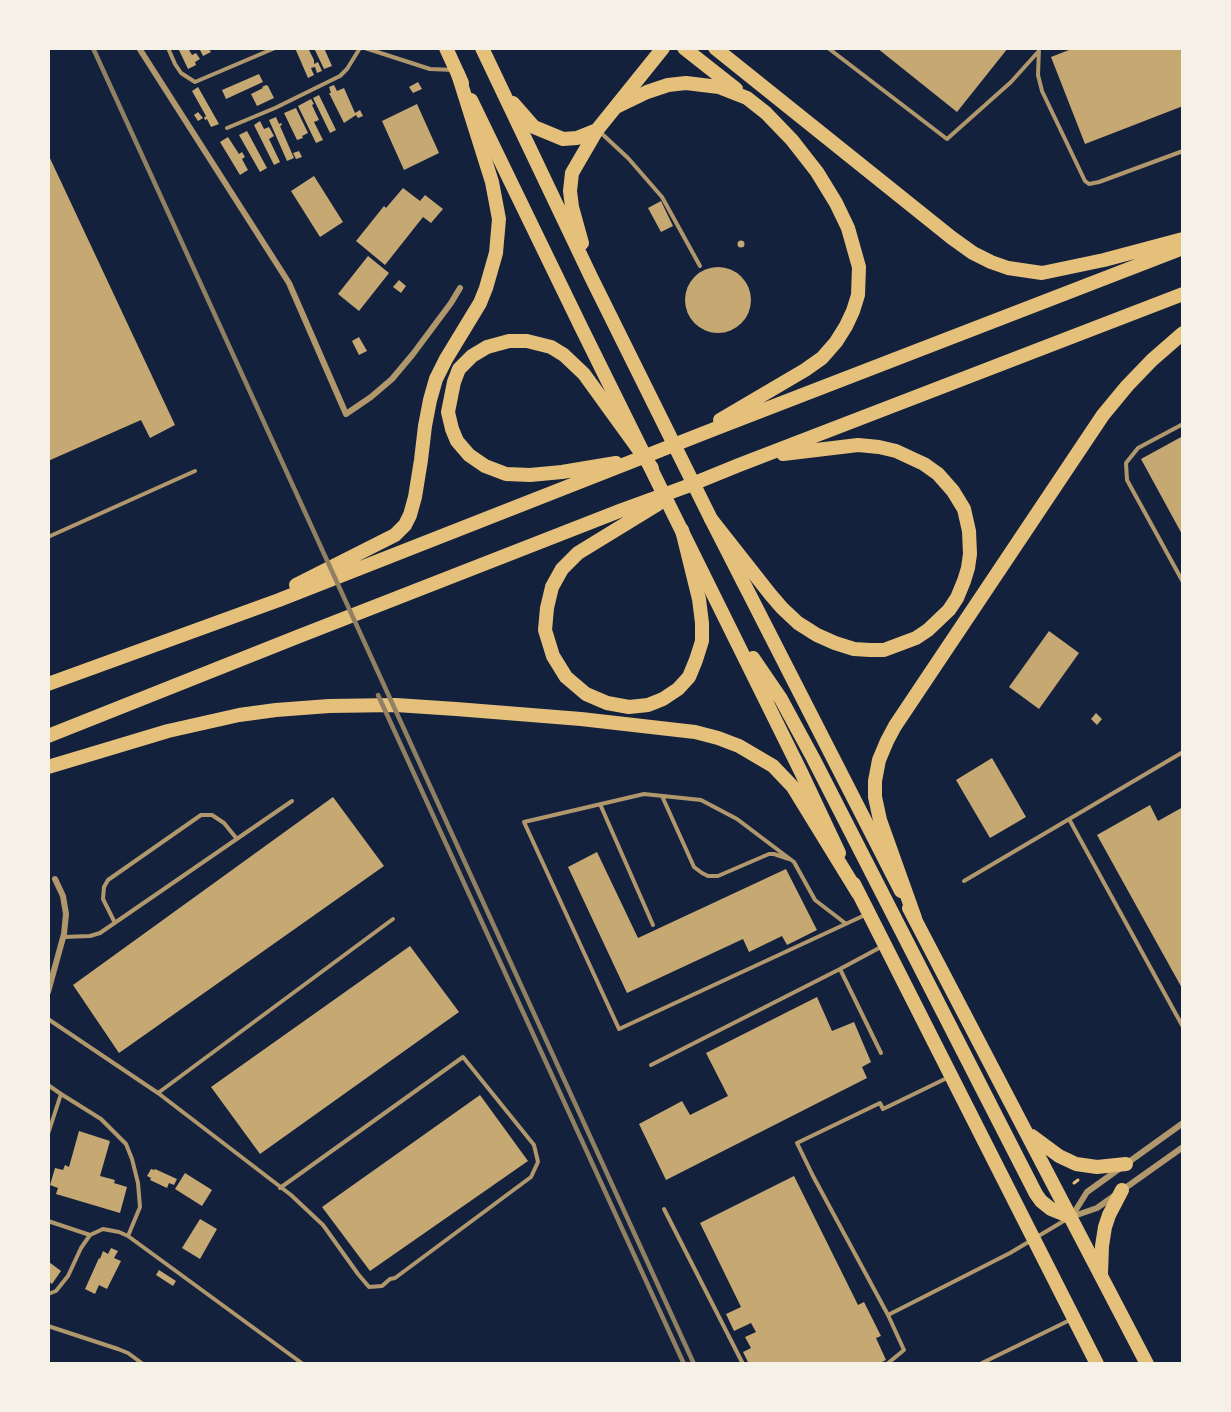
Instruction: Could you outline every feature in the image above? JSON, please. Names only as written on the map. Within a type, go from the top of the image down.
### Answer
[{"type":"highway","points":[[446,48],[858,893],[1097,1364]]},
{"type":"highway","points":[[482,48],[591,277],[711,519],[1147,1364]]},
{"type":"highway","points":[[591,277],[572,207],[570,191],[572,173],[597,130],[663,48]]},
{"type":"highway","points":[[652,468],[584,374],[564,355],[551,347],[527,340],[509,341],[488,347],[472,356],[459,369],[448,412],[457,441],[469,455],[485,466],[506,474],[530,475],[601,469],[636,461],[696,436],[715,426],[805,370],[822,358],[836,342],[846,326],[858,295],[859,267],[848,228],[837,203],[792,140],[766,113],[684,48]]},
{"type":"highway","points":[[715,48],[952,238],[991,262],[1008,268],[1042,273],[1183,240]]},
{"type":"highway","points":[[278,598],[396,535],[410,515],[417,488],[424,426],[436,379],[480,303],[496,253],[499,219],[492,182],[457,72]]},
{"type":"highway","points":[[616,107],[647,92],[668,85],[686,83],[719,87],[747,98]]},
{"type":"highway","points":[[501,88],[534,127],[550,135],[562,139],[577,138],[597,130]]},
{"type":"highway","points":[[715,426],[1183,248]]},
{"type":"highway","points":[[48,736],[402,596],[623,517],[685,487],[739,465],[1183,294]]},
{"type":"highway","points":[[915,918],[880,820],[875,797],[879,760],[887,741],[1103,415],[1152,360],[1183,333]]},
{"type":"highway","points":[[711,519],[782,608],[798,623],[835,644],[854,649],[884,650],[916,638],[949,610],[957,598],[966,574],[970,554],[969,531],[964,509],[953,491],[938,474],[924,464],[879,447],[858,445],[760,457]]},
{"type":"highway","points":[[48,684],[386,559],[601,469]]},
{"type":"highway","points":[[623,517],[562,569],[552,587],[545,630],[553,656],[566,677],[586,694],[607,703],[629,707],[648,705],[678,689],[689,677],[702,641],[702,623],[699,598],[682,530]]},
{"type":"highway","points":[[727,622],[781,699],[808,748],[1036,1194],[1051,1209],[1071,1217]]},
{"type":"highway","points":[[48,767],[168,731],[276,710],[329,706],[396,705],[456,709],[581,719],[695,732],[739,746],[773,766],[793,787],[858,893]]},
{"type":"highway","points":[[1025,1130],[1059,1156],[1076,1164],[1097,1167],[1126,1164]]},
{"type":"highway","points":[[1100,1275],[1102,1246],[1109,1215],[1122,1190]]},
{"type":"street","points":[[140,48],[290,283],[346,414],[392,379],[413,354],[460,288]]},
{"type":"street","points":[[48,992],[63,937],[66,914],[63,896],[55,879]]},
{"type":"street","points":[[1071,1217],[1087,1192],[1183,1123]]},
{"type":"street","points":[[1071,1217],[1097,1208],[1183,1147]]},
{"type":"lane","points":[[168,48],[180,73],[195,82],[275,48]]},
{"type":"lane","points":[[227,128],[275,108],[340,76],[360,48]]},
{"type":"lane","points":[[365,48],[430,69],[457,72]]},
{"type":"lane","points":[[828,48],[947,139],[1011,82],[1039,50]]},
{"type":"lane","points":[[1039,50],[1038,75],[1042,92],[1085,181],[1089,184],[1183,151]]},
{"type":"lane","points":[[597,130],[628,158],[662,197],[700,266]]},
{"type":"lane","points":[[1183,424],[1138,448],[1126,463],[1127,480],[1183,582]]},
{"type":"lane","points":[[48,537],[195,471]]},
{"type":"lane","points":[[964,881],[1183,752]]},
{"type":"lane","points":[[845,923],[815,900],[794,862],[737,819],[701,800],[644,794],[524,822],[619,1029],[868,913]]},
{"type":"lane","points":[[662,795],[694,867],[702,873],[708,876],[718,876],[769,854],[794,862]]},
{"type":"lane","points":[[63,937],[90,936],[100,933],[292,801]]},
{"type":"lane","points":[[600,804],[653,925]]},
{"type":"lane","points":[[115,923],[104,898],[104,887],[108,880],[201,815],[212,815],[224,823],[237,839]]},
{"type":"lane","points":[[1069,819],[1183,1027]]},
{"type":"lane","points":[[158,1093],[393,919]]},
{"type":"lane","points":[[651,1065],[885,945]]},
{"type":"lane","points":[[840,969],[882,1053]]},
{"type":"lane","points":[[48,1019],[158,1093],[280,1188],[323,1225],[369,1287],[382,1287],[390,1279],[395,1278],[531,1177],[538,1162],[534,1145],[463,1057],[280,1188]]},
{"type":"lane","points":[[887,1364],[904,1350],[888,1315],[797,1143],[880,1103],[883,1109],[951,1076]]},
{"type":"lane","points":[[48,1085],[101,1119],[126,1144],[138,1183],[140,1207],[128,1236]]},
{"type":"lane","points":[[48,1134],[61,1094]]},
{"type":"lane","points":[[664,1209],[743,1364]]},
{"type":"lane","points":[[888,1315],[1010,1253],[1071,1217]]},
{"type":"lane","points":[[48,1221],[90,1235]]},
{"type":"lane","points":[[48,1294],[56,1291],[68,1276],[90,1235],[104,1229],[119,1232],[128,1236],[303,1364]]},
{"type":"lane","points":[[980,1364],[1074,1318]]},
{"type":"lane","points":[[48,1326],[128,1353],[143,1364]]},
{"type":"path","points":[[1074,1183],[1078,1180]]},
{"type":"building","points":[[178,48],[188,48],[192,55],[196,53],[200,59],[195,62],[196,65],[188,69]]},
{"type":"building","points":[[199,48],[208,48],[211,52],[203,56]]},
{"type":"building","points":[[295,48],[308,48],[314,64],[318,62],[322,71],[317,73],[315,67],[311,68],[314,75],[308,78]]},
{"type":"building","points":[[314,48],[324,48],[332,66],[324,69]]},
{"type":"building","points":[[877,48],[1008,48],[957,112]]},
{"type":"building","points":[[1074,48],[1183,48],[1183,106],[1085,144],[1051,57]]},
{"type":"building","points":[[259,74],[263,82],[226,99],[222,90]]},
{"type":"building","points":[[418,82],[422,89],[413,93],[409,87]]},
{"type":"building","points":[[266,85],[274,98],[257,106],[251,94]]},
{"type":"building","points":[[334,85],[337,91],[344,88],[355,113],[360,110],[363,116],[358,118],[356,115],[344,123],[329,93],[331,93],[329,87]]},
{"type":"building","points":[[198,87],[219,124],[211,127],[207,119],[205,120],[206,116],[192,91]]},
{"type":"building","points":[[319,95],[336,130],[330,133],[313,98]]},
{"type":"building","points":[[311,99],[319,120],[314,122],[323,140],[316,143],[298,106]]},
{"type":"building","points":[[417,104],[439,153],[404,170],[382,121]]},
{"type":"building","points":[[296,108],[308,133],[297,140],[284,113]]},
{"type":"building","points":[[198,112],[203,118],[198,121],[194,115]]},
{"type":"building","points":[[276,117],[282,125],[280,126],[294,158],[287,161],[269,120]]},
{"type":"building","points":[[260,121],[264,129],[269,127],[274,136],[269,139],[280,162],[274,165],[254,125]]},
{"type":"building","points":[[247,131],[267,168],[260,172],[239,135]]},
{"type":"building","points":[[228,137],[239,154],[242,152],[245,157],[242,159],[248,170],[240,175],[220,142]]},
{"type":"building","points":[[299,151],[302,157],[296,159],[293,153]]},
{"type":"building","points":[[48,154],[175,425],[150,438],[141,420],[48,461]]},
{"type":"building","points":[[314,176],[343,222],[320,237],[291,191]]},
{"type":"building","points":[[403,188],[420,201],[425,195],[443,209],[431,223],[423,217],[385,265],[356,241],[384,206],[386,208]]},
{"type":"building","points":[[661,201],[673,226],[661,232],[648,208]]},
{"type":"building","points":[[741,241],[744,244],[741,247],[738,244]]},
{"type":"building","points":[[368,256],[389,273],[359,311],[338,294]]},
{"type":"building","points":[[712,267],[724,267],[736,272],[746,282],[751,300],[749,313],[736,328],[724,333],[712,333],[700,328],[690,318],[685,306],[685,294],[690,282],[700,272]]},
{"type":"building","points":[[399,280],[406,286],[401,293],[393,287]]},
{"type":"building","points":[[359,337],[367,351],[359,355],[352,341]]},
{"type":"building","points":[[1183,436],[1183,536],[1141,459]]},
{"type":"building","points":[[1049,631],[1079,653],[1039,709],[1009,687]]},
{"type":"building","points":[[1096,713],[1102,719],[1097,725],[1091,719]]},
{"type":"building","points":[[992,758],[1026,817],[990,838],[956,780]]},
{"type":"building","points":[[333,797],[384,866],[119,1053],[73,985]]},
{"type":"building","points":[[1150,805],[1158,821],[1183,807],[1183,990],[1097,835]]},
{"type":"building","points":[[597,852],[638,938],[786,869],[817,930],[787,945],[782,936],[749,952],[743,939],[627,993],[568,867]]},
{"type":"building","points":[[410,946],[459,1012],[260,1154],[211,1087]]},
{"type":"building","points":[[817,997],[832,1031],[854,1022],[871,1062],[862,1067],[867,1078],[666,1180],[639,1124],[682,1101],[690,1115],[728,1096],[706,1053]]},
{"type":"building","points":[[480,1095],[528,1161],[370,1271],[322,1207]]},
{"type":"building","points":[[79,1131],[110,1141],[100,1176],[115,1180],[114,1183],[127,1187],[120,1213],[56,1194],[58,1188],[50,1185],[55,1168],[63,1170],[65,1165],[69,1167]]},
{"type":"building","points":[[151,1169],[177,1179],[174,1185],[169,1183],[167,1188],[150,1180],[151,1178],[147,1176]]},
{"type":"building","points":[[185,1173],[212,1190],[202,1206],[175,1189]]},
{"type":"building","points":[[794,1176],[858,1305],[864,1302],[881,1336],[876,1338],[886,1360],[878,1364],[760,1364],[759,1362],[749,1364],[743,1352],[751,1348],[745,1337],[756,1332],[751,1323],[734,1331],[726,1314],[741,1307],[700,1223]]},
{"type":"building","points":[[200,1219],[217,1229],[200,1259],[182,1248]]},
{"type":"building","points":[[111,1248],[118,1251],[114,1258],[121,1261],[107,1289],[99,1285],[95,1294],[85,1289],[103,1251],[108,1254]]},
{"type":"building","points":[[49,1262],[61,1271],[52,1284],[48,1281]]},
{"type":"building","points":[[159,1270],[176,1281],[173,1286],[156,1275]]},
{"type":"railway","points":[[93,48],[694,1364]]},
{"type":"railway","points":[[378,695],[684,1364]]}]
